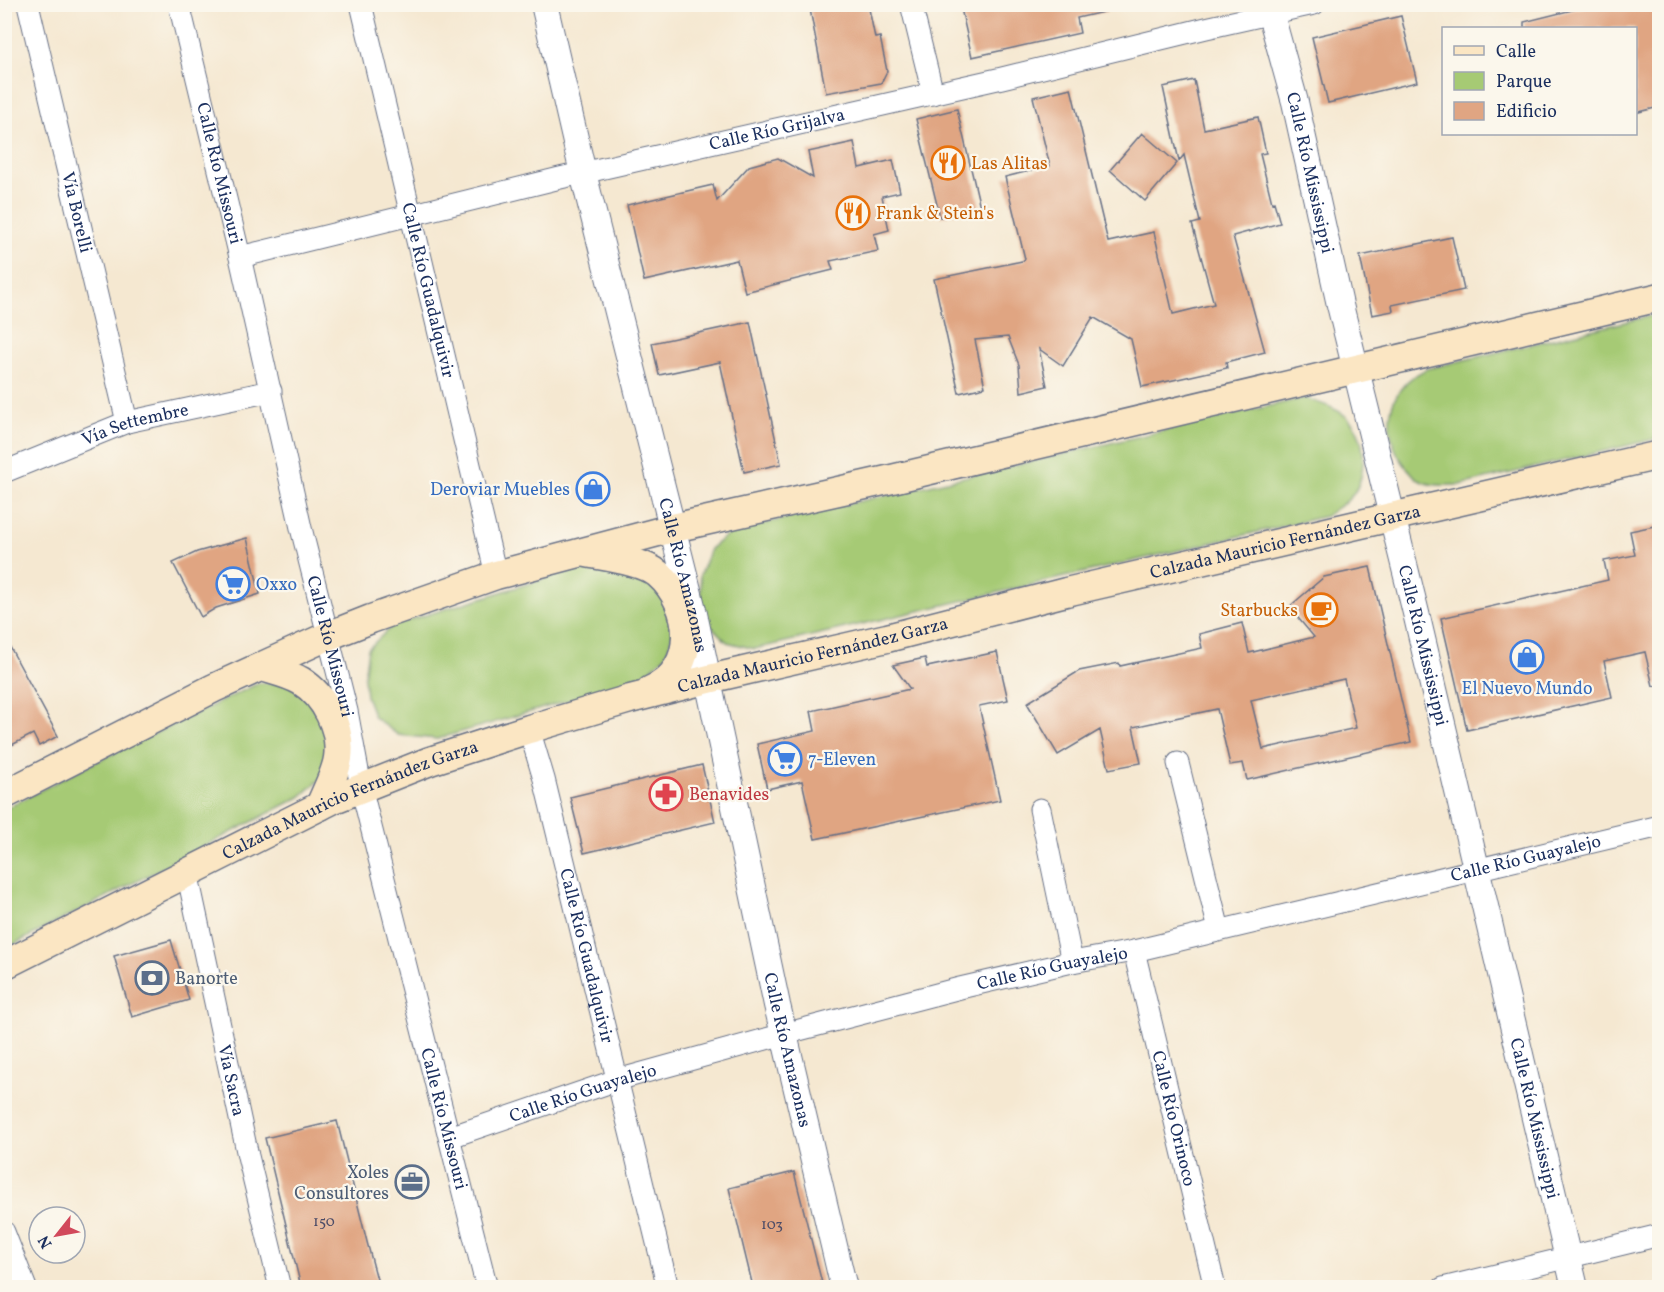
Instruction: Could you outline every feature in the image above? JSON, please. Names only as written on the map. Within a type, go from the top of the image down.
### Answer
[{"type":"main road","points":[[4,795],[214,688],[328,636],[496,575],[673,528],[892,479],[1659,297]]},
{"type":"main road","name":"Calzada Mauricio Fernández Garza","points":[[4,965],[361,786],[529,729],[630,699],[887,638],[1066,592],[1659,455]]},
{"type":"main road","points":[[584,552],[642,565],[657,573],[672,589],[684,617],[687,635],[684,657],[676,673],[663,686],[630,699]]},
{"type":"main road","points":[[262,667],[304,683],[326,707],[338,740],[338,759],[320,806]]},
{"type":"street","name":"Vía Borelli","points":[[28,4],[127,422]]},
{"type":"street","name":"Calle Río Missouri","points":[[179,4],[240,257],[301,528],[347,711],[361,786],[487,1287]]},
{"type":"street","name":"Calle Río Guadalquivir","points":[[361,4],[496,575]]},
{"type":"street","name":"Calle Río Amazonas","points":[[544,4],[583,173],[710,679],[784,1034],[843,1287]]},
{"type":"street","points":[[910,4],[933,94]]},
{"type":"street","name":"Calle Río Grijalva","points":[[240,257],[411,213],[933,94],[1206,28],[1270,10],[1314,4]]},
{"type":"street","name":"Calle Río Mississippi","points":[[1270,10],[1393,516],[1575,1287]]},
{"type":"street","name":"Vía Settembre","points":[[4,472],[127,422],[271,391]]},
{"type":"street","name":"Calle Río Guadalquivir","points":[[529,729],[544,779],[668,1287]]},
{"type":"street","points":[[1178,763],[1219,930]]},
{"type":"street","points":[[1040,809],[1072,962]]},
{"type":"street","name":"Calle Río Guayalejo","points":[[450,1137],[617,1080],[960,988],[1072,962],[1134,951],[1659,826]]},
{"type":"street","name":"Vía Sacra","points":[[187,872],[248,1156],[280,1287]]},
{"type":"street","name":"Calle Río Orinoco","points":[[1134,951],[1215,1287]]},
{"type":"street","points":[[4,1232],[26,1287]]},
{"type":"street","points":[[1443,1287],[1659,1235]]},
{"type":"green space","points":[[1659,314],[1659,438],[1460,485],[1434,485],[1419,480],[1402,461],[1396,450],[1390,428],[1392,406],[1406,382],[1426,369]]},
{"type":"green space","points":[[1304,398],[1340,412],[1350,420],[1360,438],[1363,460],[1359,482],[1349,499],[1326,516],[755,649],[727,642],[708,623],[701,599],[700,575],[710,549],[732,531]]},
{"type":"green space","points":[[606,560],[628,564],[669,602],[673,632],[666,655],[639,680],[437,739],[398,735],[374,717],[366,696],[364,678],[368,649],[393,625]]},
{"type":"green space","points":[[259,683],[292,683],[331,726],[323,777],[300,797],[5,949],[5,809],[75,772]]},
{"type":"building","points":[[809,4],[868,4],[875,38],[880,37],[887,71],[881,83],[826,93]]},
{"type":"building","points":[[960,4],[1108,4],[1108,11],[1077,18],[1080,33],[972,57]]},
{"type":"building","points":[[1596,4],[1659,4],[1659,107],[1637,112],[1637,27],[1524,27],[1524,22]]},
{"type":"building","points":[[1401,16],[1417,82],[1328,103],[1312,37]]},
{"type":"building","points":[[1194,80],[1204,129],[1258,117],[1266,153],[1260,154],[1272,203],[1274,202],[1280,223],[1233,236],[1265,352],[1226,362],[1227,368],[1142,387],[1131,339],[1093,317],[1063,366],[1039,349],[1047,386],[1021,392],[1019,365],[1008,337],[975,340],[985,387],[959,393],[934,279],[1025,259],[1005,177],[1050,166],[1033,97],[1071,88],[1108,242],[1154,232],[1173,314],[1214,304],[1192,224],[1200,222],[1184,155],[1179,161],[1163,87]]},
{"type":"building","name":"Las Alitas","points":[[957,109],[980,207],[940,217],[916,119]]},
{"type":"building","points":[[1142,133],[1177,163],[1145,201],[1110,170]]},
{"type":"building","points":[[854,142],[859,168],[893,160],[900,192],[882,196],[889,230],[874,234],[878,251],[830,261],[833,270],[745,292],[737,260],[644,281],[627,205],[713,185],[717,201],[749,166],[778,158],[813,178],[808,152]]},
{"type":"building","points":[[1452,237],[1464,290],[1392,305],[1393,311],[1372,315],[1360,256]]},
{"type":"building","points":[[750,322],[781,464],[744,472],[720,362],[659,375],[652,343]]},
{"type":"building","name":"El Nuevo Mundo","points":[[1659,525],[1659,685],[1653,686],[1645,652],[1604,661],[1612,697],[1467,730],[1441,618],[1608,580],[1604,561],[1635,555],[1630,531]]},
{"type":"building","points":[[247,538],[260,594],[216,608],[201,617],[173,563],[197,552]]},
{"type":"building","points":[[1370,567],[1411,742],[1247,780],[1243,763],[1230,765],[1217,709],[1133,727],[1141,763],[1109,769],[1100,730],[1058,755],[1027,703],[1079,671],[1119,663],[1120,666],[1202,648],[1199,634],[1242,623],[1249,653],[1314,637],[1289,607],[1324,577]],"holes":[[[1344,679],[1356,728],[1263,749],[1251,700]]]},
{"type":"building","points":[[4,636],[58,736],[39,746],[33,734],[4,749]]},
{"type":"building","points":[[997,652],[1008,700],[979,706],[1000,800],[815,839],[802,781],[767,789],[757,744],[815,731],[811,711],[910,689],[893,665],[925,658],[927,667]]},
{"type":"building","points":[[702,765],[715,822],[584,853],[570,797]]},
{"type":"building","name":"Banorte","points":[[171,940],[189,1000],[132,1017],[114,956]]},
{"type":"building","points":[[337,1121],[379,1287],[301,1287],[265,1138]]},
{"type":"building","points":[[794,1172],[823,1287],[753,1287],[729,1188]]},
{"type":"place","name":"Las Alitas","points":[[948,163]]},
{"type":"place","name":"Frank & Stein's","points":[[853,213]]},
{"type":"place","name":"Deroviar Muebles","points":[[593,489]]},
{"type":"place","name":"Oxxo","points":[[233,584]]},
{"type":"place","name":"Starbucks","points":[[1321,610]]},
{"type":"place","name":"El Nuevo Mundo","points":[[1527,657]]},
{"type":"place","name":"7-Eleven","points":[[785,759]]},
{"type":"place","name":"Benavides","points":[[666,794]]},
{"type":"place","name":"Banorte","points":[[152,978]]},
{"type":"place","name":"Xoles Consultores","points":[[412,1182]]}]
